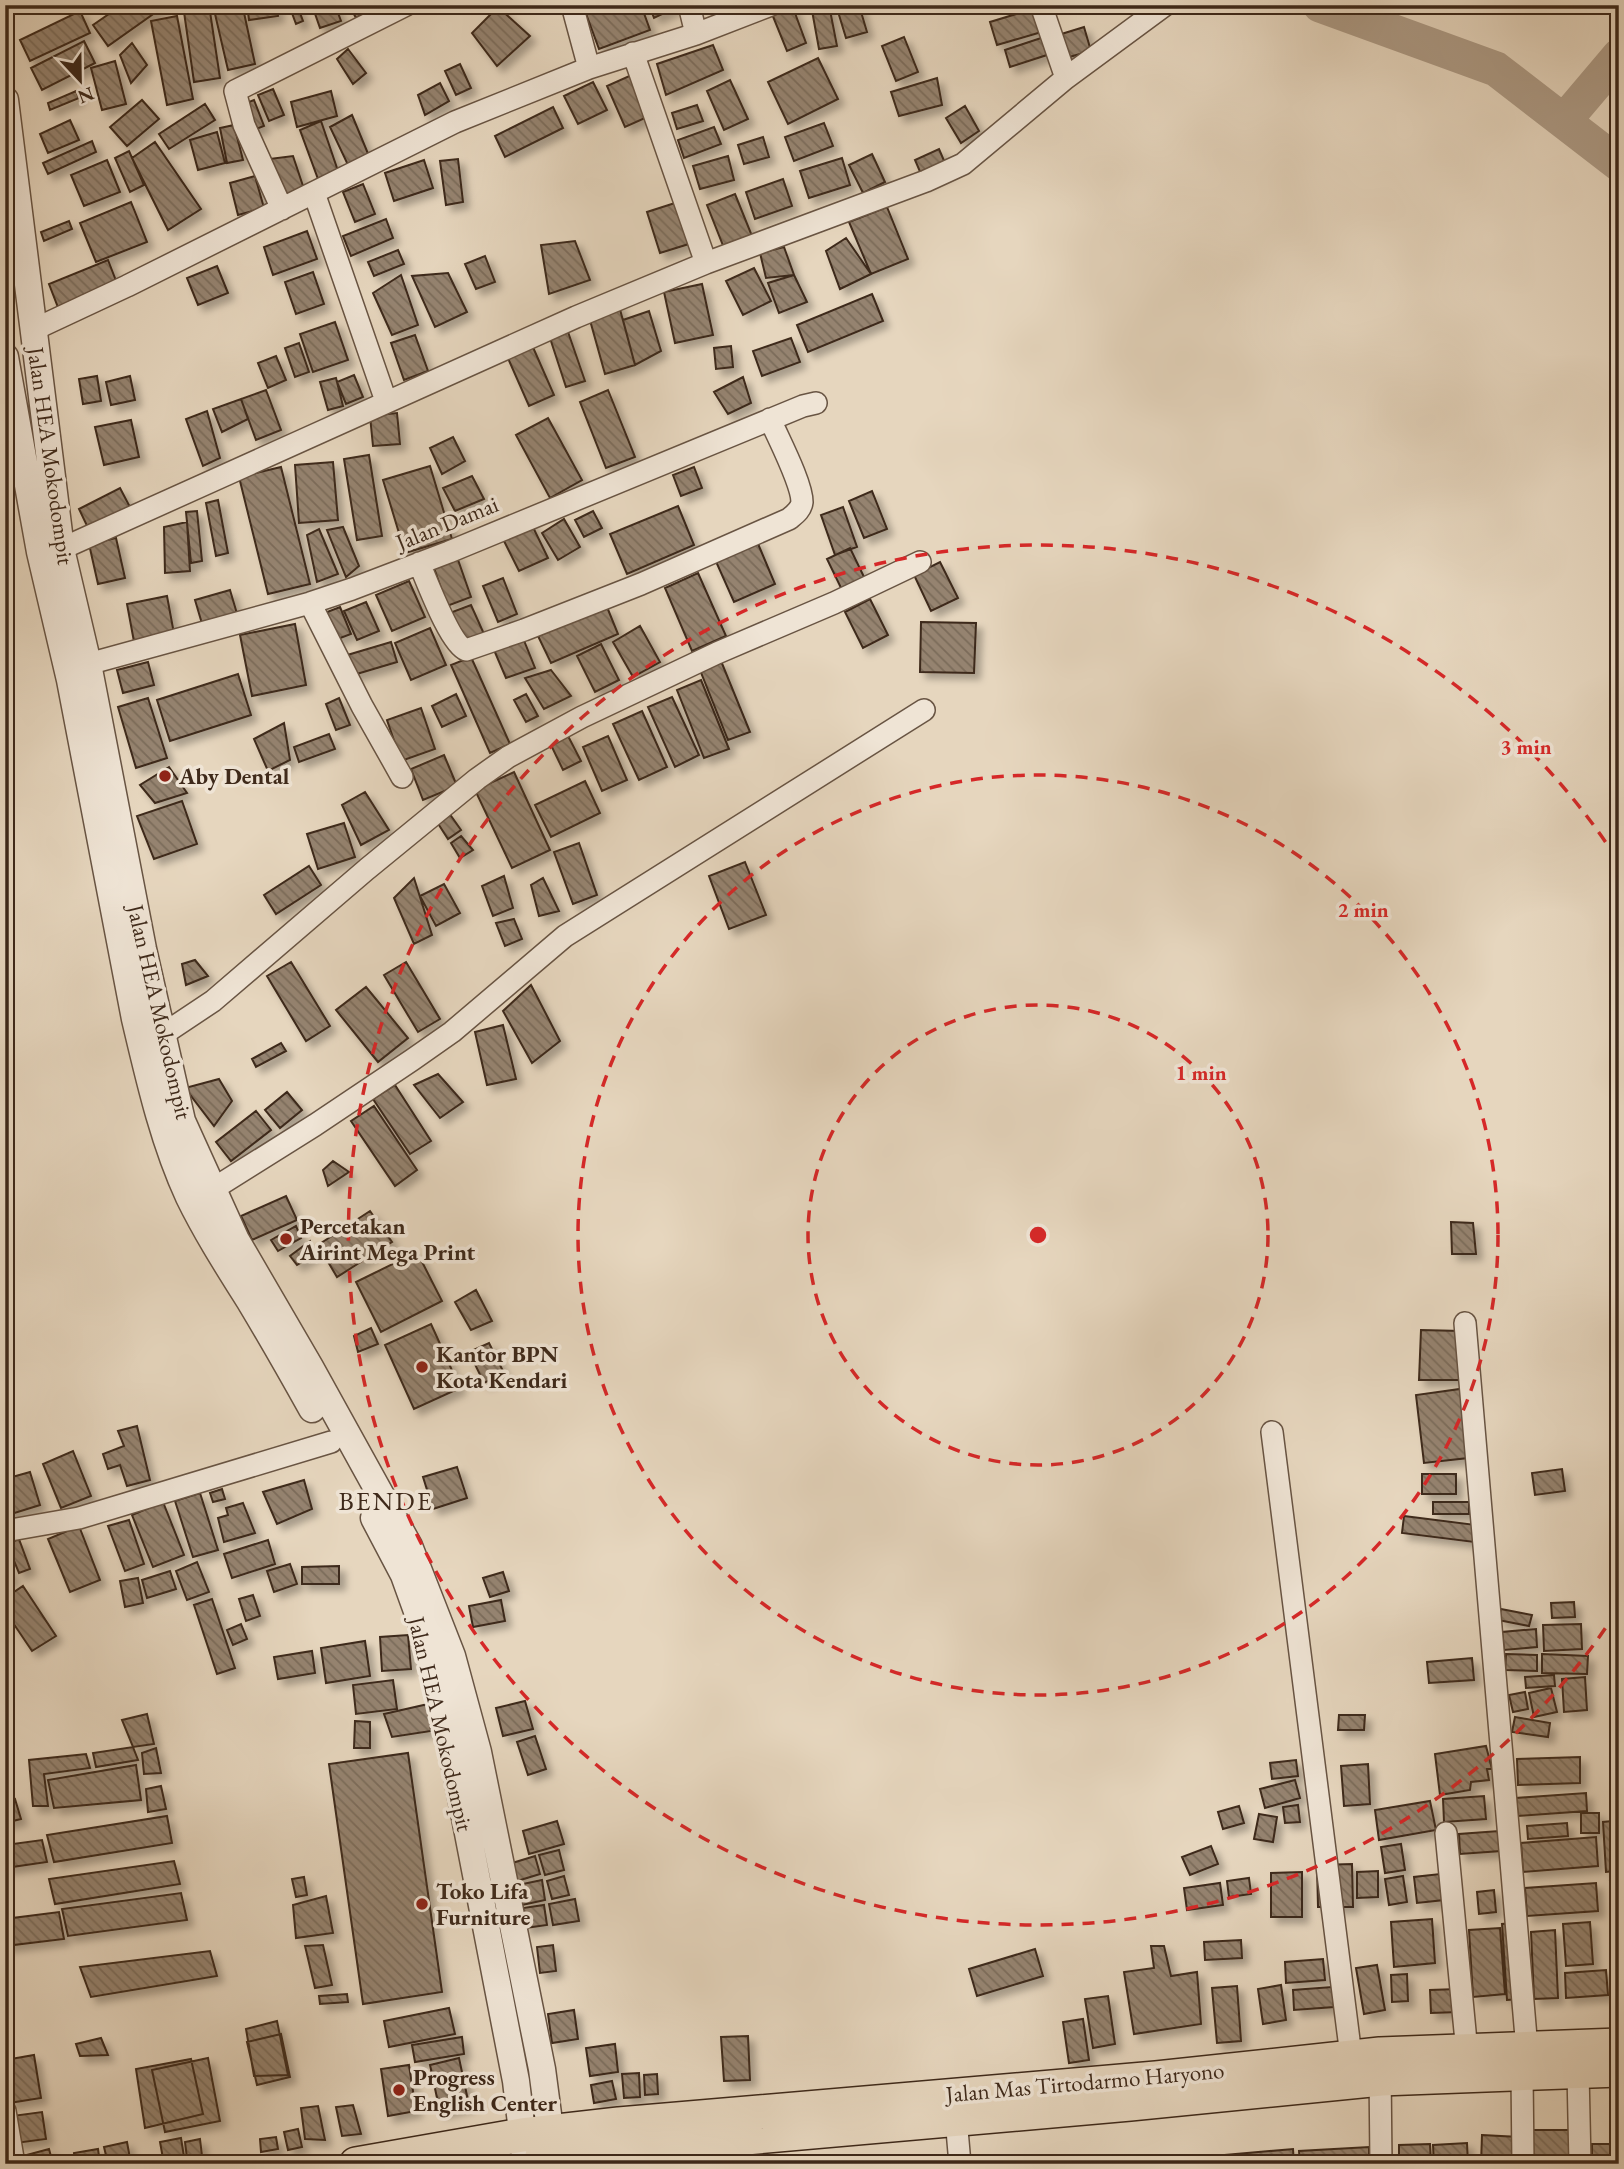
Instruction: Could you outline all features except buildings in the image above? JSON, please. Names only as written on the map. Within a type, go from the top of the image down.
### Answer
[{"type":"highway","name":"Jalan Mas Tirtodarmo Haryono","points":[[1370,2063],[1525,2062],[1619,2045]]},
{"type":"highway","name":"Jalan Mas Tirtodarmo Haryono","points":[[539,2151],[955,2106],[1156,2078],[1370,2063],[1467,2052],[1578,2072],[1619,2070]]},
{"type":"highway","points":[[356,2164],[539,2151]]},
{"type":"highway","points":[[484,2164],[539,2151]]},
{"type":"street","points":[[282,209],[244,125],[235,91],[405,5]]},
{"type":"street","points":[[572,5],[589,68]]},
{"type":"street","points":[[689,5],[696,34]]},
{"type":"street","points":[[5,342],[282,209],[455,122],[589,68],[696,34],[771,5]]},
{"type":"street","points":[[1041,5],[1066,78]]},
{"type":"street","points":[[61,549],[576,317],[706,263],[926,181],[964,164],[1066,78],[1165,5]]},
{"type":"street","points":[[633,53],[706,263]]},
{"type":"street","name":"Jalan HEA Mokodompit","points":[[5,100],[61,549],[88,664],[148,1075],[167,1139],[188,1195],[218,1253],[271,1337],[404,1575],[454,1706],[478,1752],[542,2069],[539,2151]]},
{"type":"street","points":[[314,193],[386,401]]},
{"type":"street","name":"Jalan HEA Mokodompit","points":[[5,357],[40,552],[128,925],[162,1035],[182,1121],[236,1240],[304,1356],[409,1546],[452,1656],[454,1706]]},
{"type":"street","name":"Jalan Damai","points":[[88,664],[310,603],[419,563],[770,419],[816,403]]},
{"type":"street","points":[[419,563],[448,628],[461,649],[466,650],[512,635],[641,584],[789,519],[797,512],[802,504],[799,491],[770,419]]},
{"type":"street","points":[[162,1035],[214,1001],[477,779],[516,752],[582,717],[717,653],[834,603],[920,562]]},
{"type":"street","points":[[310,603],[362,706],[402,777]]},
{"type":"street","points":[[212,1189],[315,1125],[452,1032],[565,936],[924,710]]},
{"type":"street","points":[[1465,1323],[1525,2062],[1523,2164]]},
{"type":"street","points":[[1272,1432],[1370,2063],[1381,2164]]},
{"type":"street","points":[[5,1531],[92,1514],[331,1442]]},
{"type":"street","points":[[1446,1833],[1467,2052]]},
{"type":"street","points":[[1578,2072],[1580,2164]]},
{"type":"street","points":[[955,2106],[960,2164]]},
{"type":"street","points":[[5,2111],[14,2164]]},
{"type":"waterway","points":[[1320,5],[1496,69],[1619,164]]},
{"type":"waterway","points":[[1564,121],[1619,56]]},
{"type":"place","name":"Aby Dental","points":[[165,776]]},
{"type":"place","name":"Percetakan Airint Mega Print","points":[[286,1239]]},
{"type":"place","name":"Kantor BPN Kota Kendari","points":[[422,1367]]},
{"type":"place","name":"Toko Lifa Furniture","points":[[422,1904]]},
{"type":"place","name":"Progress English Center","points":[[399,2090]]},
{"type":"district","name":"BENDE","points":[[386,1501]]}]
